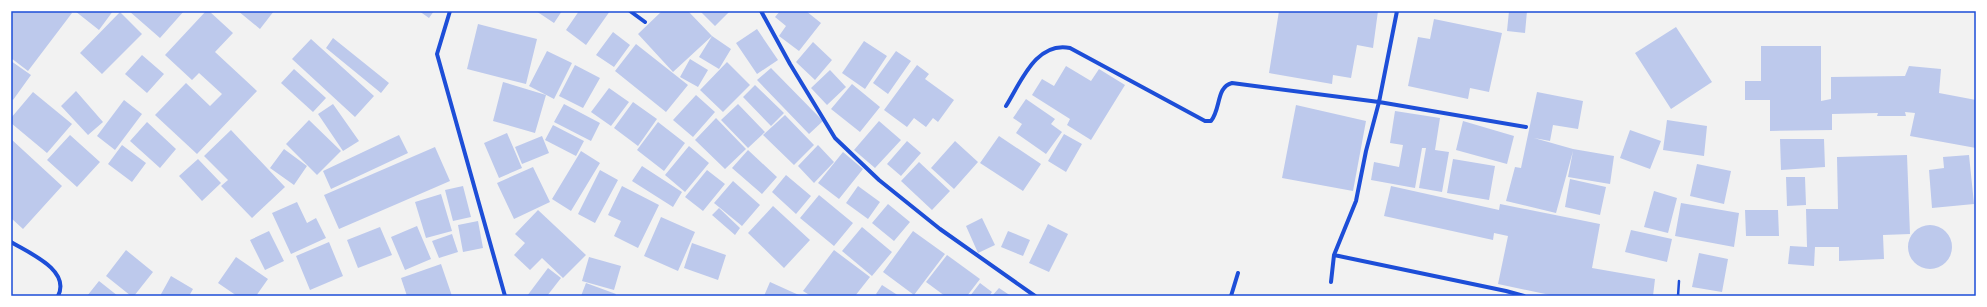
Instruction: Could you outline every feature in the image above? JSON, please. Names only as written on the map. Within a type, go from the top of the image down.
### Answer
[{"type":"street","points":[[450,11],[437,54],[505,296]]},
{"type":"street","points":[[630,11],[645,22]]},
{"type":"street","points":[[761,11],[790,64],[835,138],[879,180],[940,229],[1035,296]]},
{"type":"street","points":[[1331,282],[1334,255],[1356,201],[1366,151],[1379,102],[1397,11]]},
{"type":"street","points":[[1006,106],[1040,54],[1051,48],[1061,46],[1070,48],[1206,121],[1211,120],[1214,117],[1221,92],[1226,85],[1232,83],[1379,102],[1526,127]]},
{"type":"street","points":[[11,242],[55,271],[60,280],[60,292],[58,296]]},
{"type":"street","points":[[1334,255],[1524,296]]},
{"type":"street","points":[[1231,296],[1238,274]]},
{"type":"path","points":[[1678,296],[1679,281]]},
{"type":"building","points":[[11,11],[70,11],[72,13],[28,71],[11,58]]},
{"type":"building","points":[[75,11],[113,11],[99,30]]},
{"type":"building","points":[[129,11],[184,11],[160,38]]},
{"type":"building","points":[[206,11],[209,11],[233,33],[215,52],[257,91],[197,154],[155,115],[186,83],[210,106],[222,94],[199,73],[192,80],[165,55]]},
{"type":"building","points":[[238,11],[274,11],[260,29]]},
{"type":"building","points":[[419,11],[434,11],[429,18]]},
{"type":"building","points":[[536,11],[562,11],[554,23]]},
{"type":"building","points":[[579,11],[610,11],[586,45],[566,30]]},
{"type":"building","points":[[662,11],[688,11],[712,36],[673,72],[638,34]]},
{"type":"building","points":[[700,11],[730,11],[715,26]]},
{"type":"building","points":[[780,11],[806,11],[821,23],[799,51],[779,36],[786,26],[775,17]]},
{"type":"building","points":[[1279,11],[1378,11],[1373,48],[1357,45],[1351,78],[1333,75],[1332,84],[1269,73]]},
{"type":"building","points":[[1509,11],[1527,11],[1525,33],[1507,31]]},
{"type":"building","points":[[120,12],[142,34],[102,74],[80,53]]},
{"type":"building","points":[[1434,19],[1502,33],[1489,92],[1470,88],[1468,99],[1408,86],[1418,37],[1430,39]]},
{"type":"building","points":[[478,24],[537,39],[526,84],[467,69]]},
{"type":"building","points":[[1676,27],[1712,82],[1671,109],[1635,53]]},
{"type":"building","points":[[757,29],[778,60],[757,74],[736,43]]},
{"type":"building","points":[[613,32],[630,45],[614,67],[596,55]]},
{"type":"building","points":[[712,36],[731,49],[719,69],[699,57]]},
{"type":"building","points":[[333,38],[389,83],[381,93],[326,48]]},
{"type":"building","points":[[311,39],[374,96],[355,117],[292,59]]},
{"type":"building","points":[[864,41],[887,56],[865,89],[842,73]]},
{"type":"building","points":[[813,42],[832,60],[815,80],[796,62]]},
{"type":"building","points":[[636,44],[688,85],[666,112],[615,71]]},
{"type":"building","points":[[1761,46],[1821,46],[1821,101],[1831,99],[1831,77],[1905,76],[1909,66],[1941,69],[1939,93],[1976,100],[1976,148],[1910,136],[1915,113],[1905,112],[1906,116],[1877,116],[1878,113],[1832,114],[1832,130],[1770,131],[1770,100],[1745,100],[1745,81],[1761,81]]},
{"type":"building","points":[[547,51],[572,63],[554,99],[529,86]]},
{"type":"building","points":[[896,51],[911,61],[888,94],[873,83]]},
{"type":"building","points":[[142,55],[164,74],[147,93],[125,74]]},
{"type":"building","points":[[690,59],[708,70],[698,87],[680,77]]},
{"type":"building","points":[[11,61],[31,75],[13,100],[11,98]]},
{"type":"building","points":[[727,62],[750,85],[723,112],[700,90]]},
{"type":"building","points":[[575,65],[600,78],[583,108],[559,96]]},
{"type":"building","points":[[917,65],[929,74],[925,79],[954,100],[938,122],[933,118],[926,127],[914,118],[907,127],[884,110]]},
{"type":"building","points":[[1066,66],[1091,81],[1099,69],[1125,85],[1091,140],[1067,125],[1070,119],[1032,95],[1042,79],[1054,86]]},
{"type":"building","points":[[771,68],[823,121],[809,134],[757,80]]},
{"type":"building","points":[[294,69],[326,98],[313,112],[281,83]]},
{"type":"building","points":[[830,70],[846,87],[827,105],[811,88]]},
{"type":"building","points":[[503,82],[546,95],[535,133],[493,121]]},
{"type":"building","points":[[852,84],[880,107],[860,132],[831,109]]},
{"type":"building","points":[[755,85],[784,113],[771,126],[743,97]]},
{"type":"building","points":[[609,88],[629,102],[611,126],[591,112]]},
{"type":"building","points":[[76,91],[103,122],[88,135],[61,106]]},
{"type":"building","points":[[33,92],[72,124],[47,153],[11,123],[11,118]]},
{"type":"building","points":[[1537,92],[1583,101],[1578,129],[1553,125],[1550,141],[1534,138],[1573,149],[1614,156],[1610,184],[1568,177],[1573,151],[1556,213],[1506,201],[1515,167],[1521,168]]},
{"type":"building","points":[[696,95],[715,112],[693,137],[673,120]]},
{"type":"building","points":[[1026,99],[1055,119],[1051,124],[1062,132],[1046,154],[1016,133],[1022,124],[1013,118]]},
{"type":"building","points":[[124,100],[142,114],[115,150],[97,136]]},
{"type":"building","points":[[633,102],[657,119],[638,146],[614,128]]},
{"type":"building","points":[[333,104],[359,141],[343,151],[318,114]]},
{"type":"building","points":[[564,104],[600,123],[591,141],[554,122]]},
{"type":"building","points":[[738,104],[765,132],[748,148],[721,120]]},
{"type":"building","points":[[1296,105],[1366,121],[1353,191],[1282,178]]},
{"type":"building","points":[[1395,111],[1440,118],[1435,150],[1449,152],[1442,192],[1419,188],[1426,148],[1422,148],[1415,188],[1371,180],[1374,162],[1399,167],[1403,145],[1390,143]]},
{"type":"building","points":[[785,115],[814,145],[794,165],[763,135]]},
{"type":"building","points":[[716,118],[746,149],[725,169],[695,140]]},
{"type":"building","points":[[309,120],[341,151],[317,175],[286,144]]},
{"type":"building","points":[[1667,120],[1707,126],[1704,156],[1663,150]]},
{"type":"building","points":[[879,121],[901,140],[875,168],[854,150]]},
{"type":"building","points":[[1463,121],[1514,136],[1507,164],[1456,150]]},
{"type":"building","points":[[147,122],[176,149],[160,168],[130,141]]},
{"type":"building","points":[[658,122],[685,143],[664,171],[637,150]]},
{"type":"building","points":[[553,125],[584,141],[576,156],[545,140]]},
{"type":"building","points":[[231,130],[285,187],[252,218],[221,186],[228,180],[204,156]]},
{"type":"building","points":[[1630,130],[1661,141],[1650,169],[1620,158]]},
{"type":"building","points":[[507,133],[522,168],[499,178],[484,143]]},
{"type":"building","points":[[1064,134],[1082,144],[1066,172],[1048,161]]},
{"type":"building","points":[[70,135],[100,162],[77,187],[47,160]]},
{"type":"building","points":[[399,135],[408,153],[331,189],[323,171]]},
{"type":"building","points":[[542,136],[549,153],[522,164],[515,147]]},
{"type":"building","points":[[999,136],[1041,164],[1023,191],[980,163]]},
{"type":"building","points":[[11,139],[62,186],[23,229],[11,218]]},
{"type":"building","points":[[1780,139],[1824,139],[1825,167],[1781,170]]},
{"type":"building","points":[[907,141],[921,153],[901,176],[887,164]]},
{"type":"building","points":[[955,141],[978,162],[954,189],[931,168]]},
{"type":"building","points":[[122,145],[146,163],[132,182],[108,164]]},
{"type":"building","points":[[818,145],[834,162],[814,183],[798,166]]},
{"type":"building","points":[[689,146],[709,163],[685,192],[665,175]]},
{"type":"building","points":[[435,147],[450,181],[339,229],[324,195]]},
{"type":"building","points":[[284,149],[307,166],[294,185],[270,168]]},
{"type":"building","points":[[748,150],[777,177],[762,194],[732,168]]},
{"type":"building","points":[[581,151],[600,163],[571,211],[552,199]]},
{"type":"building","points":[[843,152],[863,169],[839,199],[818,183]]},
{"type":"building","points":[[1907,155],[1910,234],[1883,235],[1884,259],[1839,261],[1839,247],[1815,247],[1814,266],[1788,264],[1790,246],[1807,247],[1806,209],[1838,209],[1837,157]]},
{"type":"building","points":[[1969,155],[1974,204],[1932,208],[1929,170],[1944,168],[1943,157]]},
{"type":"building","points":[[198,159],[221,183],[202,201],[179,176]]},
{"type":"building","points":[[1453,159],[1495,166],[1489,200],[1447,193]]},
{"type":"building","points":[[919,162],[950,191],[932,210],[901,181]]},
{"type":"building","points":[[1697,164],[1731,171],[1724,204],[1690,196]]},
{"type":"building","points":[[642,166],[682,192],[673,207],[632,181]]},
{"type":"building","points":[[533,167],[550,202],[514,219],[497,183]]},
{"type":"building","points":[[600,170],[618,180],[595,223],[578,214]]},
{"type":"building","points":[[707,170],[725,184],[703,211],[685,197]]},
{"type":"building","points":[[786,175],[811,196],[796,214],[772,192]]},
{"type":"building","points":[[1786,177],[1805,177],[1806,205],[1787,206]]},
{"type":"building","points":[[1570,179],[1606,187],[1600,215],[1565,207]]},
{"type":"building","points":[[733,181],[760,205],[742,226],[714,203]]},
{"type":"building","points":[[463,186],[471,217],[453,221],[445,190]]},
{"type":"building","points":[[622,186],[659,205],[638,248],[614,236],[621,221],[608,215]]},
{"type":"building","points":[[858,186],[880,202],[868,219],[846,203]]},
{"type":"building","points":[[1391,186],[1499,210],[1500,204],[1600,224],[1592,268],[1655,279],[1653,296],[1555,296],[1498,284],[1508,236],[1494,233],[1493,240],[1384,216]]},
{"type":"building","points":[[1654,191],[1677,198],[1668,233],[1644,227]]},
{"type":"building","points":[[441,194],[452,231],[426,238],[415,202]]},
{"type":"building","points":[[819,195],[853,223],[834,246],[800,218]]},
{"type":"building","points":[[297,202],[307,223],[316,218],[326,238],[291,254],[272,213]]},
{"type":"building","points":[[1681,203],[1739,213],[1734,247],[1675,236]]},
{"type":"building","points":[[888,204],[910,222],[894,241],[872,223]]},
{"type":"building","points":[[773,206],[810,240],[784,268],[748,233]]},
{"type":"building","points":[[719,208],[740,228],[735,235],[712,215]]},
{"type":"building","points":[[538,210],[586,255],[563,278],[542,258],[530,270],[514,255],[525,243],[515,234]]},
{"type":"building","points":[[1745,210],[1778,210],[1779,236],[1746,236]]},
{"type":"building","points":[[661,217],[695,232],[678,271],[644,256]]},
{"type":"building","points":[[982,218],[995,245],[978,253],[966,226]]},
{"type":"building","points":[[478,221],[483,248],[463,252],[458,225]]},
{"type":"building","points":[[1048,224],[1068,234],[1049,272],[1029,263]]},
{"type":"building","points":[[1934,225],[1946,231],[1951,239],[1951,255],[1946,263],[1938,268],[1926,269],[1914,263],[1909,255],[1908,243],[1914,231],[1922,226]]},
{"type":"building","points":[[417,226],[431,259],[405,270],[391,237]]},
{"type":"building","points":[[380,227],[392,255],[358,268],[347,240]]},
{"type":"building","points":[[862,227],[892,252],[872,276],[842,251]]},
{"type":"building","points":[[1631,230],[1672,239],[1667,262],[1625,252]]},
{"type":"building","points":[[269,231],[284,261],[265,270],[250,240]]},
{"type":"building","points":[[913,231],[945,254],[914,295],[883,272]]},
{"type":"building","points":[[1008,231],[1030,240],[1023,256],[1001,247]]},
{"type":"building","points":[[452,234],[458,252],[439,258],[432,241]]},
{"type":"building","points":[[329,242],[343,276],[310,290],[296,256]]},
{"type":"building","points":[[692,243],[726,255],[718,280],[684,268]]},
{"type":"building","points":[[126,250],[153,272],[134,296],[131,296],[106,276]]},
{"type":"building","points":[[834,250],[870,277],[855,296],[811,296],[803,291]]},
{"type":"building","points":[[1699,253],[1728,259],[1722,292],[1692,287]]},
{"type":"building","points":[[947,255],[980,279],[967,296],[945,296],[926,282]]},
{"type":"building","points":[[236,257],[268,279],[256,296],[237,296],[218,283]]},
{"type":"building","points":[[589,257],[621,266],[614,290],[582,281]]},
{"type":"building","points":[[441,264],[452,296],[407,296],[401,278]]},
{"type":"building","points":[[548,268],[561,278],[547,296],[527,296]]},
{"type":"building","points":[[171,276],[193,289],[189,296],[160,296]]},
{"type":"building","points":[[99,281],[118,296],[87,296]]},
{"type":"building","points":[[770,282],[801,296],[764,296]]},
{"type":"building","points":[[586,283],[616,294],[615,296],[581,296]]},
{"type":"building","points":[[980,283],[992,292],[989,296],[970,296]]},
{"type":"building","points":[[882,285],[899,296],[878,296],[876,294]]},
{"type":"building","points":[[999,288],[1011,296],[992,296]]}]
